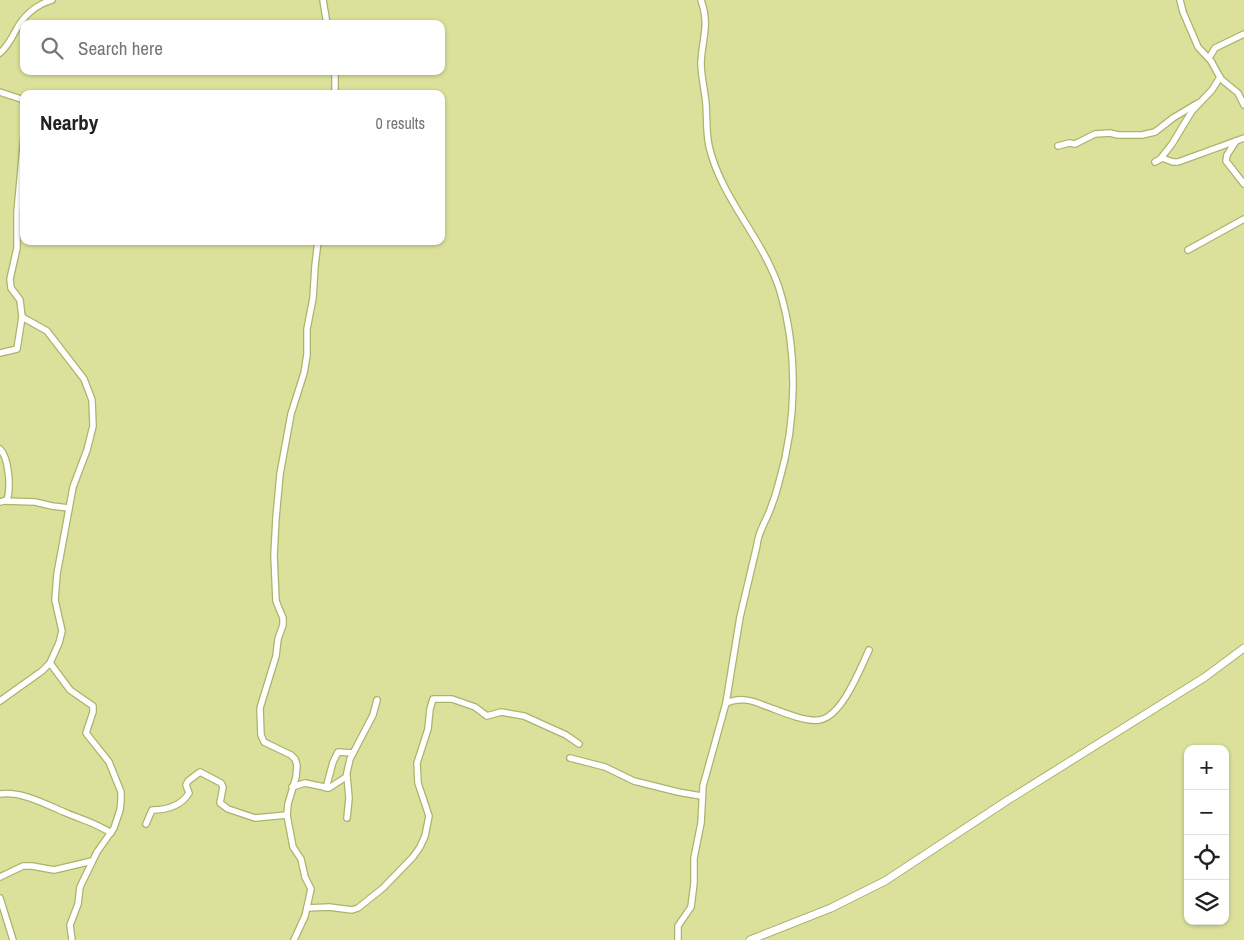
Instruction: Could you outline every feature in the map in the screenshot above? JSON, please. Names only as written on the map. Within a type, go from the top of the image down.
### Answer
[{"type":"main road","points":[[750,940],[831,908],[885,881],[1016,795],[1205,677],[1244,648]]},
{"type":"street","points":[[23,20],[38,6],[52,0]]},
{"type":"street","points":[[323,0],[326,20]]},
{"type":"street","points":[[678,940],[678,926],[691,907],[694,883],[694,858],[701,823],[701,796],[707,768],[719,733],[726,703],[740,617],[757,545],[757,536],[774,499],[785,457],[792,410],[792,358],[785,309],[777,284],[752,231],[727,192],[713,161],[706,129],[706,104],[701,69],[706,23],[701,0]]},
{"type":"street","points":[[1180,0],[1183,12],[1197,44],[1209,58],[1220,77],[1236,90],[1244,105]]},
{"type":"street","points":[[0,53],[10,43],[20,24]]},
{"type":"street","points":[[1209,58],[1215,48],[1244,34]]},
{"type":"street","points":[[334,90],[335,75]]},
{"type":"street","points":[[1058,146],[1069,143],[1075,144],[1095,134],[1142,135],[1155,132],[1198,103],[1212,90],[1220,77]]},
{"type":"street","points":[[0,92],[20,99]]},
{"type":"street","points":[[1198,103],[1172,144],[1158,160],[1176,162],[1244,138]]},
{"type":"street","points":[[1236,141],[1227,155],[1226,161],[1244,184]]},
{"type":"street","points":[[0,353],[17,349],[22,317],[20,297],[11,288],[10,279],[17,248],[17,212],[20,179]]},
{"type":"street","points":[[1188,250],[1244,219]]},
{"type":"street","points":[[294,940],[307,908],[311,889],[305,877],[301,859],[292,847],[287,815],[292,787],[296,777],[296,762],[291,754],[264,742],[260,712],[283,625],[283,618],[276,601],[274,555],[276,518],[280,474],[291,414],[307,356],[307,329],[314,298],[314,266],[317,245]]},
{"type":"street","points":[[0,701],[38,676],[50,663],[61,637],[62,631],[55,600],[57,574],[74,487],[93,426],[92,400],[84,379],[53,336],[40,326],[22,317]]},
{"type":"street","points":[[0,448],[5,454],[7,463],[8,498],[2,502]]},
{"type":"street","points":[[2,502],[35,502],[69,508]]},
{"type":"street","points":[[726,703],[737,699],[746,700],[807,719],[825,718],[834,712],[843,700],[869,650]]},
{"type":"street","points":[[50,663],[70,690],[94,707],[86,734],[109,762],[121,796],[120,810],[111,833],[92,861],[80,887],[78,904],[70,923],[72,940]]},
{"type":"street","points":[[307,908],[329,907],[352,910],[358,908],[384,888],[420,847],[425,836],[429,816],[418,782],[416,763],[428,732],[431,702],[433,699],[452,699],[475,707],[487,716],[501,712],[524,716],[566,735],[579,744]]},
{"type":"street","points":[[347,818],[349,798],[347,776],[353,753],[373,715],[377,700]]},
{"type":"street","points":[[326,788],[332,762],[338,752],[353,753]]},
{"type":"street","points":[[570,758],[605,767],[634,781],[701,796]]},
{"type":"street","points":[[146,824],[152,810],[159,811],[172,808],[186,798],[189,793],[186,785],[188,781],[200,772],[222,783],[220,802],[228,809],[259,818],[287,815]]},
{"type":"street","points":[[292,787],[305,783],[330,788],[347,776]]},
{"type":"street","points":[[0,794],[7,792],[44,803],[88,820],[111,833]]},
{"type":"street","points":[[0,877],[22,866],[54,870],[92,861]]},
{"type":"street","points":[[0,898],[13,940]]}]
